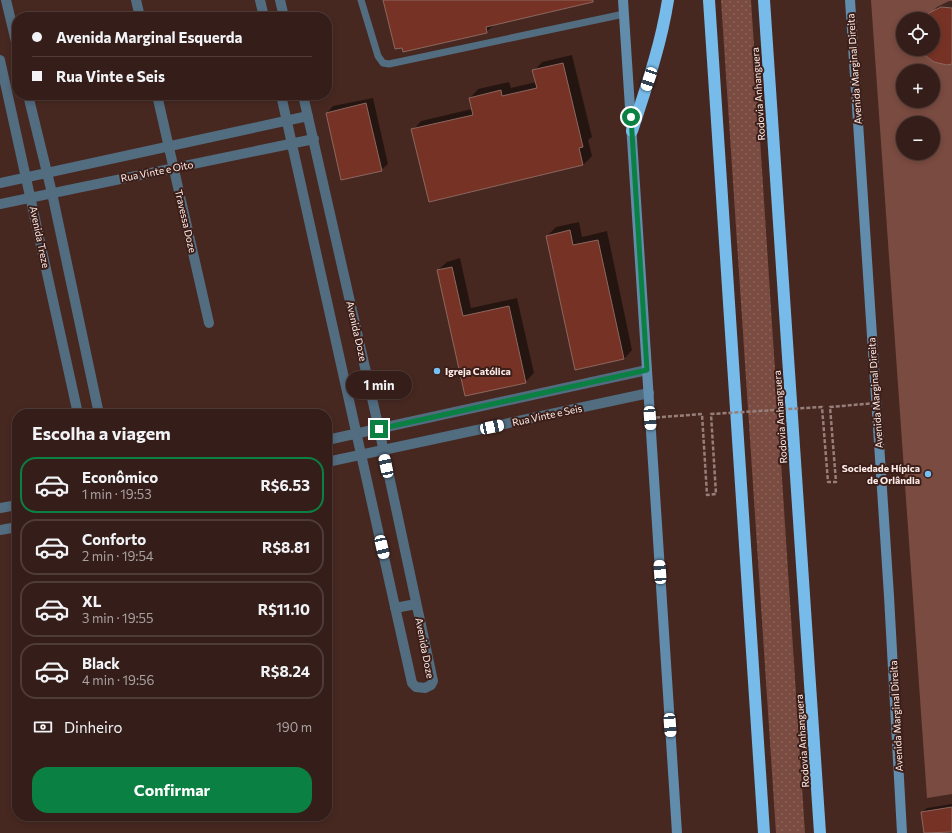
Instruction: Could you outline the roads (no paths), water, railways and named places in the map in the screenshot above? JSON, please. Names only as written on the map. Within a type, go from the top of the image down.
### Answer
[{"type":"highway","points":[[632,131],[651,73],[668,0]]},
{"type":"highway","points":[[709,0],[764,833]]},
{"type":"highway","name":"Rodovia Anhanguera","points":[[764,0],[820,833]]},
{"type":"main road","points":[[623,0],[677,833]]},
{"type":"main road","name":"Avenida Marginal Direita","points":[[850,0],[889,596],[902,833]]},
{"type":"street","points":[[6,0],[12,25]]},
{"type":"street","points":[[136,0],[139,12]]},
{"type":"street","points":[[260,0],[263,12]]},
{"type":"street","points":[[280,0],[283,12]]},
{"type":"street","name":"Avenida Treze","points":[[0,60],[77,409]]},
{"type":"street","name":"Avenida Treze","points":[[29,100],[52,193],[98,409]]},
{"type":"street","name":"Travessa Doze","points":[[158,100],[209,323]]},
{"type":"street","name":"Avenida Doze","points":[[282,100],[412,683],[416,687],[425,688],[431,685],[433,680],[379,429],[304,100]]},
{"type":"street","name":"Rua Vinte e Oito","points":[[0,183],[308,116]]},
{"type":"street","name":"Rua Vinte e Oito","points":[[0,204],[314,139]]},
{"type":"street","points":[[332,439],[647,370]]},
{"type":"street","name":"Rua Vinte e Seis","points":[[332,461],[649,393]]},
{"type":"street","points":[[0,508],[12,505]]},
{"type":"street","points":[[0,530],[12,528]]},
{"type":"street","points":[[395,608],[416,604]]},
{"type":"lane","points":[[361,0],[378,56],[383,63],[389,64],[624,14]]},
{"type":"place","name":"Igreja Católica","points":[[437,371]]},
{"type":"place","name":"Sociedade Hípica de Orlândia","points":[[928,474]]}]
